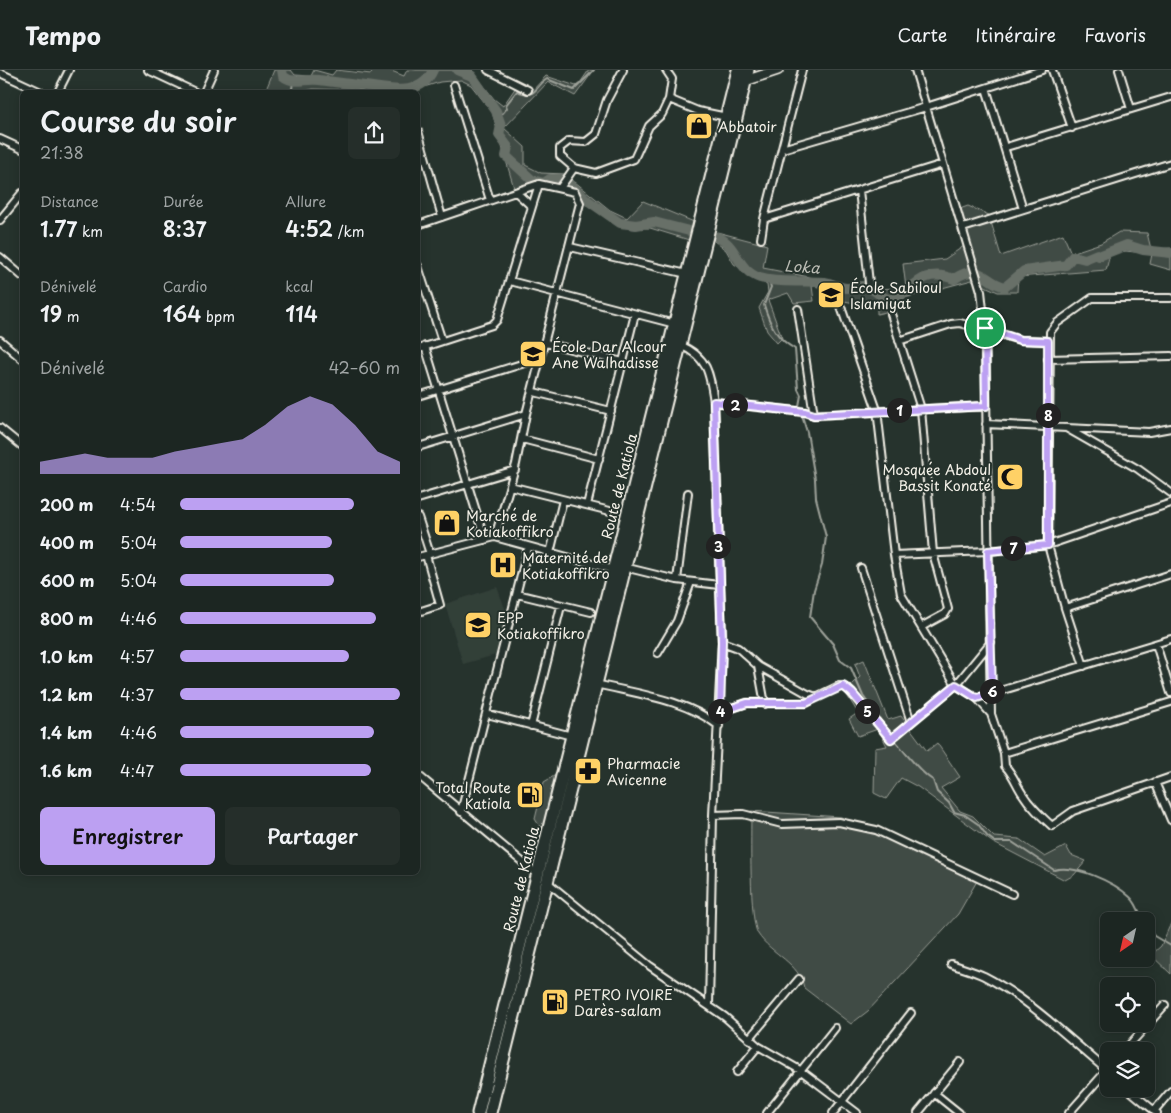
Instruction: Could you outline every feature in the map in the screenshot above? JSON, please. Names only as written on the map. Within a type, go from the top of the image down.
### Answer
[{"type":"highway","name":"Route de Katiola","points":[[478,1113],[596,684],[619,569],[675,324],[738,70]]},
{"type":"highway","name":"Route de Katiola","points":[[490,1113],[543,878],[572,736],[680,345],[746,75]]},
{"type":"street","points":[[59,90],[68,70]]},
{"type":"street","points":[[148,70],[188,90]]},
{"type":"street","points":[[205,90],[214,70]]},
{"type":"street","points":[[488,70],[528,90]]},
{"type":"street","points":[[623,70],[607,100],[596,134],[586,142],[569,141],[560,148],[560,156],[572,170],[596,173],[634,159],[649,126],[662,114],[669,100],[672,79],[666,70]]},
{"type":"street","points":[[746,75],[778,70]]},
{"type":"street","points":[[761,239],[764,219],[802,70]]},
{"type":"street","points":[[915,70],[981,291],[985,328],[991,714],[1004,753],[1005,766],[1031,806],[1052,826],[1073,811],[1171,777]]},
{"type":"street","points":[[782,149],[926,107],[1042,70]]},
{"type":"street","points":[[1052,70],[1072,128]]},
{"type":"street","points":[[1119,70],[1131,108]]},
{"type":"street","points":[[0,73],[37,90]]},
{"type":"street","points":[[454,84],[490,200]]},
{"type":"street","points":[[986,88],[1006,147],[1023,209]]},
{"type":"street","points":[[1006,147],[1171,97]]},
{"type":"street","points":[[669,100],[727,117]]},
{"type":"street","points":[[420,138],[442,217]]},
{"type":"street","points":[[0,139],[20,148]]},
{"type":"street","points":[[963,228],[1171,163]]},
{"type":"street","points":[[764,219],[943,164]]},
{"type":"street","points":[[560,188],[572,170]]},
{"type":"street","points":[[420,224],[539,184],[574,192],[580,203],[534,392],[526,414],[515,470],[495,537]]},
{"type":"street","points":[[420,348],[495,323],[510,281],[539,184]]},
{"type":"street","points":[[859,190],[869,283]]},
{"type":"street","points":[[516,192],[531,206]]},
{"type":"street","points":[[0,220],[20,196]]},
{"type":"street","points":[[570,248],[688,274]]},
{"type":"street","points":[[0,258],[20,274]]},
{"type":"street","points":[[420,272],[442,341]]},
{"type":"street","points":[[510,281],[675,324]]},
{"type":"street","points":[[1084,666],[1065,608],[1048,545],[1048,341],[1050,332],[1056,322],[1092,298],[1171,298]]},
{"type":"street","points":[[841,307],[878,410],[894,554],[901,594],[956,685],[977,698],[991,714]]},
{"type":"street","points":[[798,309],[814,415]]},
{"type":"street","points":[[587,505],[635,314]]},
{"type":"street","points":[[891,314],[920,409],[933,553],[948,609],[944,614],[920,627]]},
{"type":"street","points":[[899,341],[951,324],[985,328],[1020,340],[1048,341]]},
{"type":"street","points":[[0,340],[20,357]]},
{"type":"street","points":[[546,343],[623,362]]},
{"type":"street","points":[[680,345],[696,352],[705,366],[711,380],[714,402],[718,585],[722,642],[714,815],[709,1006]]},
{"type":"street","points":[[425,346],[469,483],[485,540]]},
{"type":"street","points":[[1048,360],[1171,356]]},
{"type":"street","points":[[420,395],[541,358]]},
{"type":"street","points":[[534,392],[611,411]]},
{"type":"street","points":[[714,402],[805,412],[814,415],[878,410],[986,406]]},
{"type":"street","points":[[420,446],[526,414]]},
{"type":"street","points":[[986,424],[1149,432],[1171,428]]},
{"type":"street","points":[[1064,427],[1138,469],[1171,493]]},
{"type":"street","points":[[0,428],[20,444]]},
{"type":"street","points":[[522,439],[599,459]]},
{"type":"street","points":[[420,498],[515,470]]},
{"type":"street","points":[[510,486],[614,512]]},
{"type":"street","points":[[677,580],[688,493]]},
{"type":"street","points":[[550,553],[563,500]]},
{"type":"street","points":[[894,554],[988,551],[1048,545],[1171,503]]},
{"type":"street","points":[[420,524],[440,605],[420,611]]},
{"type":"street","points":[[420,556],[495,537],[528,548],[619,569],[677,580],[718,585]]},
{"type":"street","points":[[461,812],[528,548]]},
{"type":"street","points":[[861,568],[911,722]]},
{"type":"street","points":[[1065,608],[1171,574]]},
{"type":"street","points":[[658,653],[677,621],[691,582]]},
{"type":"street","points":[[516,594],[591,612]]},
{"type":"street","points":[[531,726],[561,606]]},
{"type":"street","points":[[977,698],[1171,639]]},
{"type":"street","points":[[722,642],[738,648],[758,666],[816,697]]},
{"type":"street","points":[[720,712],[747,703],[806,703],[839,686],[847,688],[888,738],[895,737],[956,685],[991,642]]},
{"type":"street","points":[[1156,644],[1171,693]]},
{"type":"street","points":[[758,666],[765,704]]},
{"type":"street","points":[[596,684],[685,706],[700,712],[719,726]]},
{"type":"street","points":[[1004,753],[1171,702]]},
{"type":"street","points":[[487,714],[572,736]]},
{"type":"street","points":[[420,778],[650,966],[709,1006],[758,1046],[800,1070],[857,1113]]},
{"type":"street","points":[[1155,782],[1171,820]]},
{"type":"street","points":[[714,815],[743,814],[782,824],[840,822],[876,830],[1012,894]]},
{"type":"street","points":[[951,964],[982,975],[1005,988],[1051,1022],[1100,1063]]},
{"type":"street","points":[[749,1039],[799,980]]},
{"type":"street","points":[[1132,1042],[1165,1005]]},
{"type":"street","points":[[833,1113],[911,1013]]},
{"type":"street","points":[[767,1113],[835,1028]]},
{"type":"street","points":[[737,1072],[758,1046]]},
{"type":"street","points":[[918,1113],[960,1062]]},
{"type":"street","points":[[1069,1113],[1100,1079]]},
{"type":"street","points":[[1138,1097],[1156,1112],[1171,1091]]},
{"type":"street","points":[[934,1093],[959,1113]]},
{"type":"shaded area","points":[[274,70],[291,70],[295,75],[311,76],[314,70],[332,75],[336,70],[371,74],[372,70],[389,70],[404,76],[407,70],[472,70],[494,99],[503,106],[516,87],[531,92],[546,76],[576,86],[589,70],[594,70],[575,96],[548,82],[504,128],[525,147],[525,165],[541,173],[565,174],[610,210],[627,218],[643,201],[694,222],[689,240],[650,228],[634,228],[607,219],[572,189],[542,182],[514,188],[492,112],[471,85],[461,80],[440,82],[414,90],[266,90]]},
{"type":"shaded area","points":[[968,206],[989,215],[1001,256],[1063,234],[1071,253],[1101,243],[1119,232],[1147,233],[1151,249],[1171,248],[1171,270],[1150,264],[1152,254],[1126,251],[1110,254],[1106,270],[1018,277],[1017,292],[998,292],[972,280],[897,300],[898,309],[877,314],[877,307],[844,301],[841,290],[812,286],[814,301],[794,303],[788,293],[768,300],[782,338],[777,343],[767,331],[759,308],[768,292],[767,285],[734,264],[726,250],[714,241],[717,232],[767,245],[763,268],[871,289],[906,288],[903,264],[945,259],[964,246],[954,211]]},
{"type":"shaded area","points":[[497,587],[509,619],[499,654],[463,664],[445,604]]},
{"type":"shaded area","points":[[864,660],[888,720],[901,716],[927,751],[937,743],[960,777],[941,788],[960,811],[973,816],[994,837],[1019,839],[1045,857],[1066,846],[1071,855],[1086,861],[1074,875],[1065,880],[992,842],[918,787],[901,778],[886,799],[874,793],[875,748],[887,746],[878,729],[858,736],[849,719],[858,713],[845,692],[860,677],[855,664]]},
{"type":"shaded area","points":[[559,773],[544,833],[535,819],[544,782]]},
{"type":"shaded area","points":[[751,811],[841,817],[977,881],[958,914],[868,1011],[851,1024],[804,988],[797,972],[758,934],[755,926],[752,895]]},
{"type":"shaded area","points":[[1171,923],[1171,974],[1155,959],[1155,951],[1161,946]]},
{"type":"waterway","points":[[282,70],[283,76],[296,81],[319,80],[394,90],[404,90],[421,85],[428,79],[433,70]]},
{"type":"waterway","points":[[457,70],[472,76],[496,111],[501,125],[499,135],[508,147],[506,156],[532,180],[544,183],[550,179],[564,179],[587,200],[620,223],[636,225],[654,222],[693,232]]},
{"type":"waterway","points":[[498,114],[503,113],[507,108],[506,105],[517,91],[532,93],[547,79],[574,90],[594,70]]},
{"type":"waterway","points":[[290,90],[293,82]]},
{"type":"waterway","name":"Loka","points":[[717,237],[729,246],[746,269],[760,278],[776,281],[825,282],[844,288],[860,286],[873,290],[889,299],[903,295],[922,279],[930,276],[954,279],[963,274],[977,272],[1005,287],[1024,271],[1066,265],[1073,256],[1085,259],[1097,254],[1099,256],[1127,245],[1143,250],[1171,253]]},
{"type":"waterway","points":[[768,279],[771,287],[764,305],[769,319],[783,341],[795,349],[798,389],[801,395],[799,406],[807,432],[815,479],[816,498],[826,537],[822,565],[814,590],[810,617],[833,644],[840,660],[851,668],[863,696],[888,731]]},
{"type":"waterway","points":[[894,739],[918,767],[933,780],[937,792],[949,803],[954,812],[965,815],[978,824],[987,836],[995,842],[1012,842],[1054,870],[1063,869],[1083,872],[1104,880],[1123,891],[1132,899],[1139,912]]},
{"type":"waterway","points":[[1155,937],[1171,946]]},
{"type":"place","name":"Abbatoir","points":[[699,126]]},
{"type":"place","name":"École Sabiloul Islamiyat","points":[[831,295]]},
{"type":"place","name":"École Dar Alcour Ane Walhadisse","points":[[533,354]]},
{"type":"place","name":"Mosquée Abdoul Bassit Konaté","points":[[1010,477]]},
{"type":"place","name":"Marché de Kotiakoffikro","points":[[447,523]]},
{"type":"place","name":"Maternité de Kotiakoffikro","points":[[503,565]]},
{"type":"place","name":"EPP Kotiakoffikro","points":[[478,625]]},
{"type":"place","name":"Pharmacie Avicenne","points":[[588,771]]},
{"type":"place","name":"Total Route Katiola","points":[[530,795]]},
{"type":"place","name":"PETRO IVOIRE Darès-salam","points":[[555,1002]]},
{"type":"route","points":[[985,328],[1020,340],[1048,341],[1048,545],[988,551],[992,693],[977,698],[956,685],[892,739],[888,738],[852,693],[843,686],[839,686],[806,703],[747,703],[720,712],[722,642],[718,585],[714,402],[805,412],[814,415],[878,410],[986,406],[985,328]]}]
